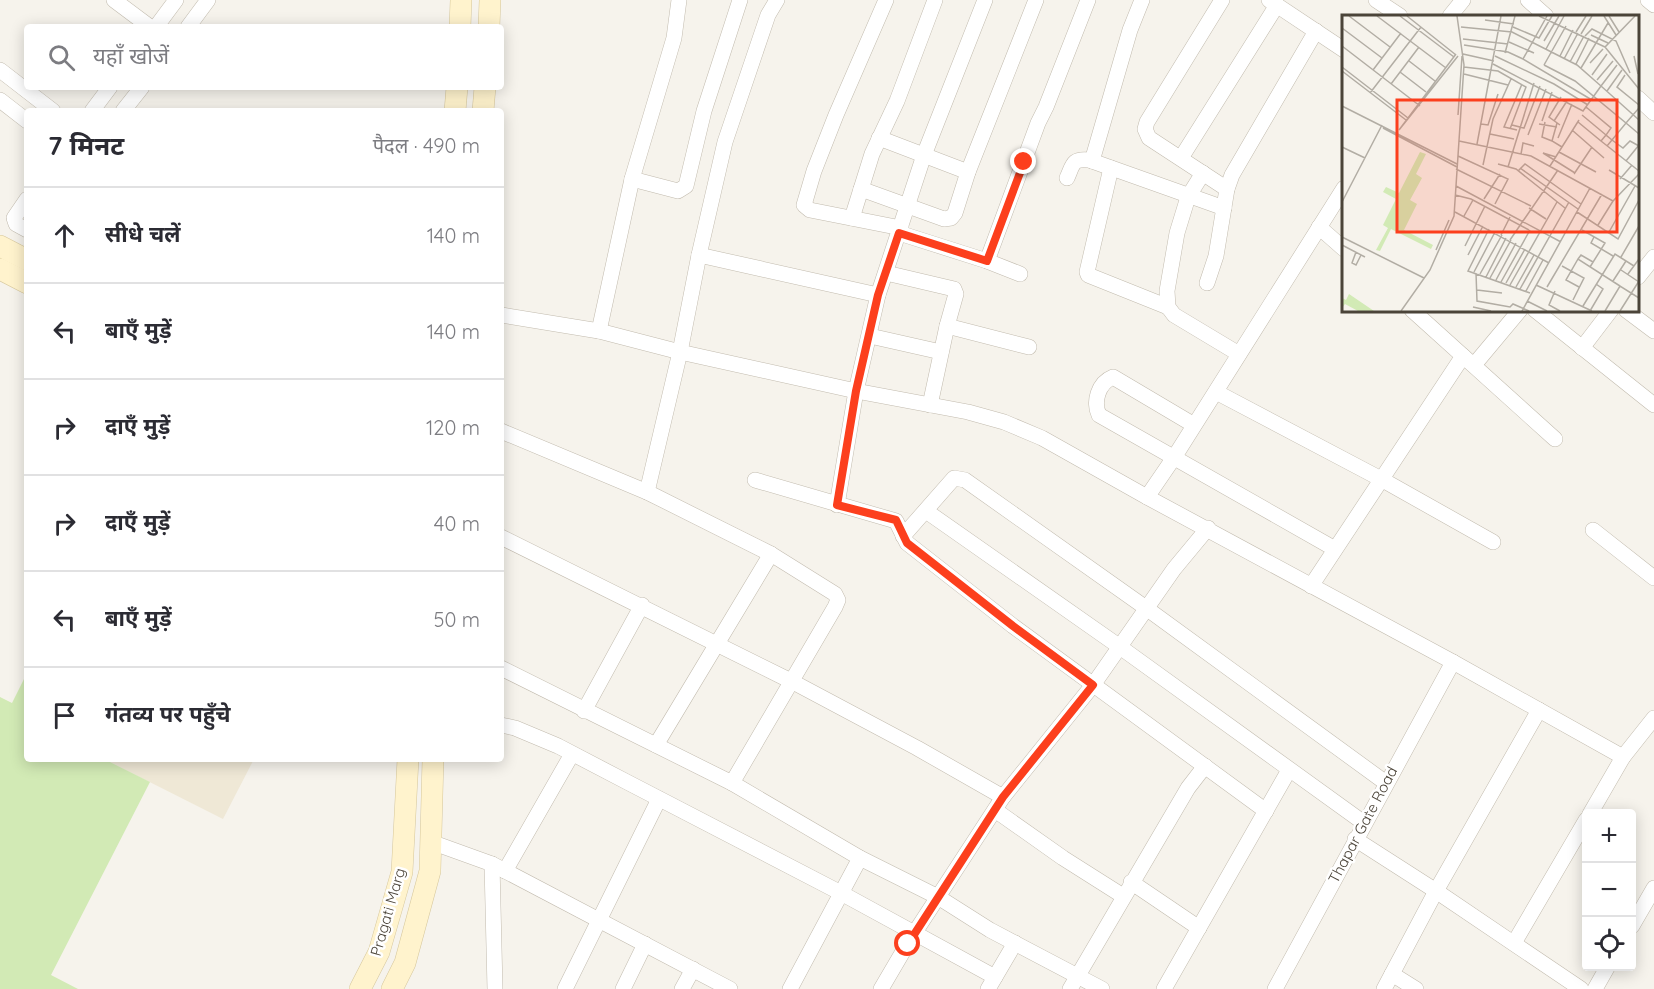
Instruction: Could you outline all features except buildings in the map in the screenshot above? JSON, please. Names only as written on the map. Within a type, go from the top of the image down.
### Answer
[{"type":"main road","points":[[460,24],[461,0]]},
{"type":"main road","points":[[489,24],[490,0]]},
{"type":"main road","points":[[456,108],[457,90]]},
{"type":"main road","points":[[483,108],[485,90]]},
{"type":"main road","points":[[0,246],[24,258]]},
{"type":"main road","points":[[0,269],[24,281]]},
{"type":"main road","name":"Pragati Marg","points":[[360,989],[379,952],[402,872],[408,762]]},
{"type":"main road","name":"Pragati Marg","points":[[392,989],[405,963],[430,871],[433,762]]},
{"type":"street","points":[[114,0],[146,24]]},
{"type":"street","points":[[158,24],[176,0]]},
{"type":"street","points":[[190,24],[208,0]]},
{"type":"street","points":[[599,332],[632,179],[674,38],[679,0]]},
{"type":"street","points":[[632,179],[678,191],[686,186],[704,111],[740,0]]},
{"type":"street","points":[[647,492],[725,142],[768,15],[777,0]]},
{"type":"street","points":[[886,0],[814,171],[805,201],[806,208],[900,231],[1020,274]]},
{"type":"street","points":[[852,218],[879,138],[897,100],[935,0]]},
{"type":"street","points":[[837,505],[856,391],[878,295],[924,155],[985,0]]},
{"type":"street","points":[[861,189],[944,219],[951,218],[955,213],[968,172],[1036,0]]},
{"type":"street","points":[[987,261],[1038,123],[1088,0]]},
{"type":"street","points":[[1092,161],[1130,30],[1142,0]]},
{"type":"street","points":[[1222,0],[1147,122],[1145,129],[1149,138],[1227,189]]},
{"type":"street","points":[[1376,0],[1398,15]]},
{"type":"street","points":[[1451,15],[1463,0]]},
{"type":"street","points":[[1528,0],[1545,15]]},
{"type":"street","points":[[1648,0],[1654,5]]},
{"type":"street","points":[[1180,158],[1273,2],[1342,49]]},
{"type":"street","points":[[1207,283],[1216,256],[1227,189],[1233,175],[1316,31]]},
{"type":"street","points":[[0,70],[24,89]]},
{"type":"street","points":[[26,90],[49,108]]},
{"type":"street","points":[[94,108],[108,90]]},
{"type":"street","points":[[125,108],[140,90]]},
{"type":"street","points":[[1639,99],[1654,113]]},
{"type":"street","points":[[0,100],[24,119]]},
{"type":"street","points":[[879,138],[968,172]]},
{"type":"street","points":[[1067,178],[1075,162],[1080,159],[1092,161],[1224,208]]},
{"type":"street","points":[[1111,168],[1088,275],[1168,307],[1174,315],[1239,354]]},
{"type":"street","points":[[1168,307],[1167,291],[1177,233],[1188,197],[1203,173]]},
{"type":"street","points":[[1147,497],[1342,191]]},
{"type":"street","points":[[24,203],[14,220],[24,228]]},
{"type":"street","points":[[1318,227],[1342,247]]},
{"type":"street","points":[[699,255],[878,295]]},
{"type":"street","points":[[1639,276],[1654,256]]},
{"type":"street","points":[[886,273],[954,289],[956,294],[930,405]]},
{"type":"street","points":[[1414,312],[1555,439]]},
{"type":"street","points":[[1311,586],[1381,479],[1468,361],[1518,312]]},
{"type":"street","points":[[1537,312],[1654,405]]},
{"type":"street","points":[[1582,348],[1609,312]]},
{"type":"street","points":[[1629,312],[1654,331]]},
{"type":"street","points":[[504,316],[599,332],[856,391],[968,412],[1013,426],[1042,438],[1147,497],[1208,528],[1623,757]]},
{"type":"street","points":[[947,326],[1029,347]]},
{"type":"street","points":[[870,336],[941,352]]},
{"type":"street","points":[[1194,425],[1113,377],[1108,379],[1096,402],[1100,415],[1335,549]]},
{"type":"street","points":[[1216,392],[1381,479],[1493,542]]},
{"type":"street","points":[[504,432],[647,492],[771,554],[835,594],[838,600],[793,682],[732,783]]},
{"type":"street","points":[[903,536],[954,478],[965,480],[1146,608],[1386,783]]},
{"type":"street","points":[[755,480],[837,505],[890,518],[899,524],[907,543],[986,606],[1266,811]]},
{"type":"street","points":[[926,511],[1364,823]]},
{"type":"street","points":[[881,989],[999,803],[1093,685],[1174,569],[1208,528]]},
{"type":"street","points":[[1593,530],[1654,578]]},
{"type":"street","points":[[504,538],[642,605],[917,748],[999,803],[1063,858],[1123,896]]},
{"type":"street","points":[[656,746],[771,554]]},
{"type":"street","points":[[584,711],[642,605]]},
{"type":"street","name":"Thapar Gate Road","points":[[1275,989],[1453,662]]},
{"type":"street","points":[[504,670],[732,783],[860,858],[938,897],[1015,943],[1074,982],[1102,989]]},
{"type":"street","points":[[1384,989],[1436,891],[1539,710]]},
{"type":"street","points":[[1592,809],[1623,757],[1654,718]]},
{"type":"street","points":[[504,726],[515,728],[572,754],[841,893],[915,933],[992,983],[1015,943]]},
{"type":"street","points":[[495,989],[498,868],[572,754]]},
{"type":"street","points":[[1074,982],[1188,788],[1205,766]]},
{"type":"street","points":[[1164,989],[1289,770]]},
{"type":"street","points":[[565,989],[659,799]]},
{"type":"street","points":[[1514,943],[1582,828]]},
{"type":"street","points":[[1355,839],[1581,989]]},
{"type":"street","points":[[431,842],[498,868],[730,989]]},
{"type":"street","points":[[790,989],[860,858]]},
{"type":"street","points":[[1131,882],[1199,928]]},
{"type":"street","points":[[1636,919],[1654,888]]},
{"type":"street","points":[[623,989],[645,944]]},
{"type":"street","points":[[682,989],[693,969]]},
{"type":"street","points":[[1594,989],[1605,971]]},
{"type":"street","points":[[1392,974],[1416,989]]},
{"type":"shaded area","points":[[110,762],[252,762],[223,819]]},
{"type":"green space","points":[[24,679],[24,762],[110,762],[150,782],[51,975],[78,989],[0,989],[0,697],[12,703]]},
{"type":"route","points":[[908,944],[1003,797],[1093,685],[907,543],[896,520],[837,505],[856,391],[878,295],[899,233],[987,261],[1024,162]]}]
